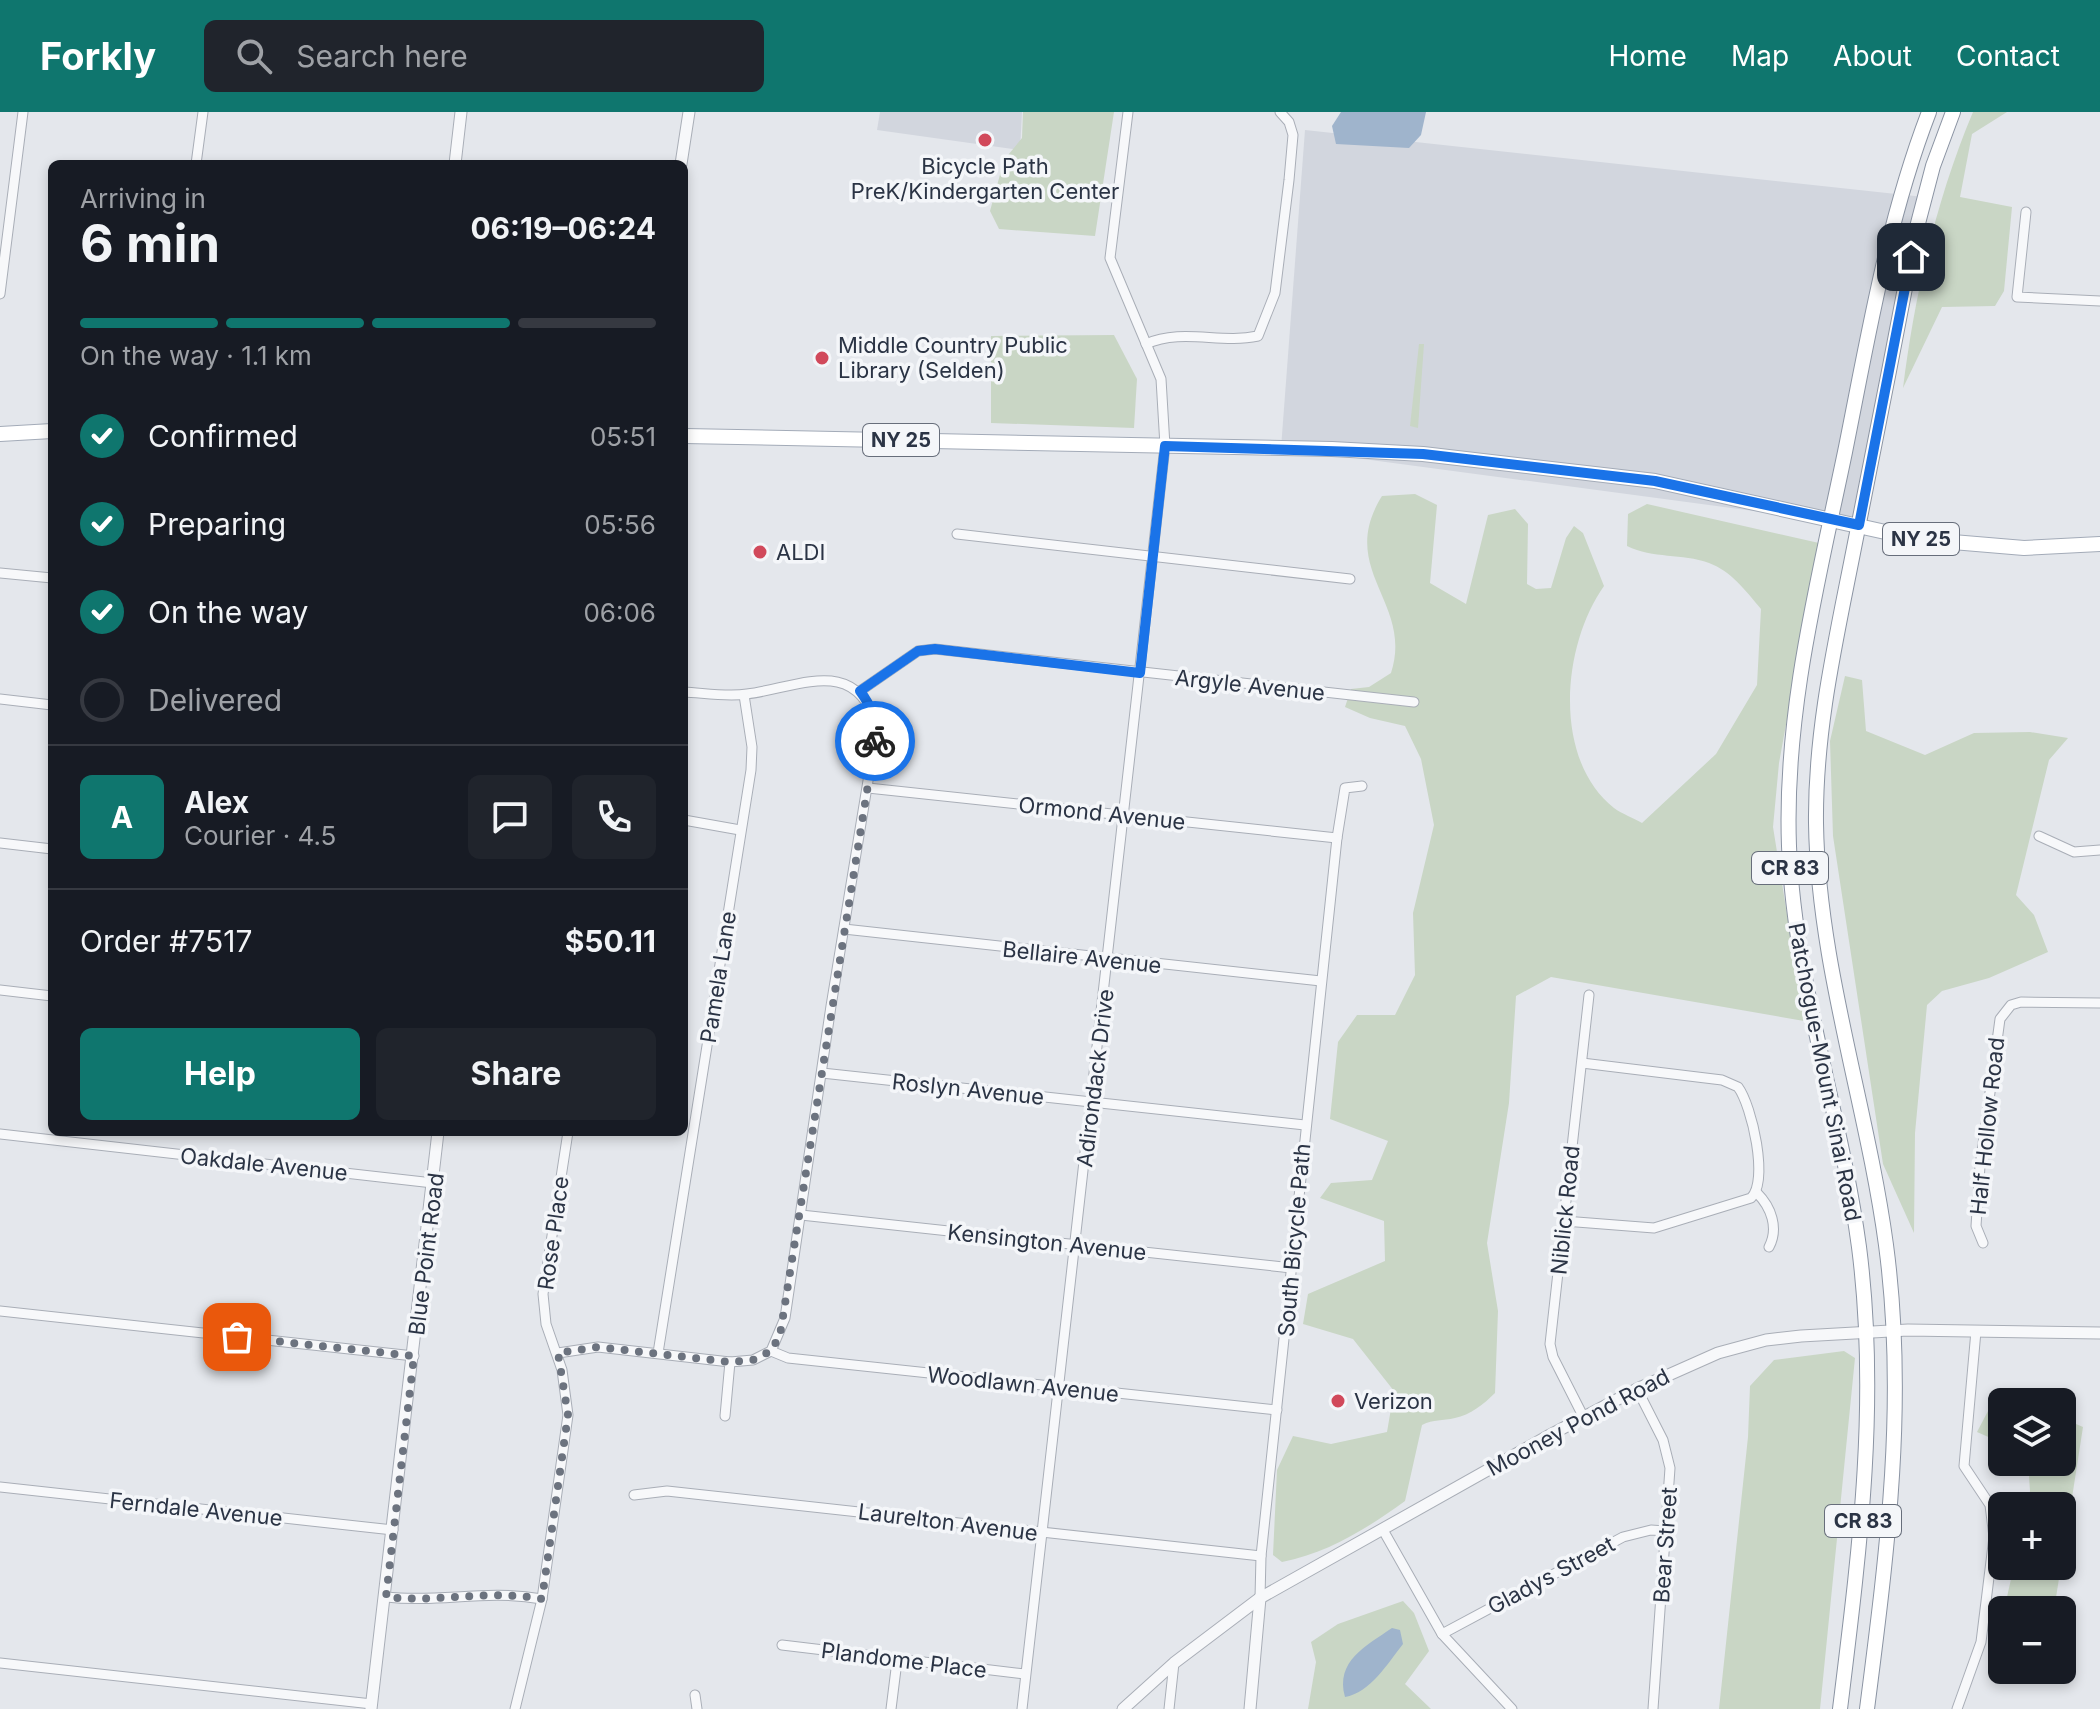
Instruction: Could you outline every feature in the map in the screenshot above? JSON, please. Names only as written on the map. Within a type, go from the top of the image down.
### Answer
[{"type":"main road","name":"Patchogue-Mount Sinai Road","points":[[1840,1709],[1866,1484],[1867,1333],[1854,1214],[1799,943],[1789,848],[1789,768],[1797,694],[1878,291],[1901,197],[1929,112]]},
{"type":"main road","name":"Patchogue-Mount Sinai Road","points":[[1867,1709],[1895,1476],[1895,1332],[1881,1213],[1829,955],[1817,857],[1821,727],[1916,231],[1953,112]]},
{"type":"main road","points":[[0,434],[48,431]]},
{"type":"main road","name":"NY 25","points":[[688,436],[1423,454],[1655,481],[1917,539],[2024,548],[2100,544]]},
{"type":"street","points":[[0,294],[23,112]]},
{"type":"street","points":[[197,160],[203,112]]},
{"type":"street","points":[[455,160],[461,112]]},
{"type":"street","points":[[682,160],[689,112]]},
{"type":"street","name":"Adirondack Drive","points":[[1022,1709],[1165,446],[1161,379],[1110,258],[1128,112]]},
{"type":"street","points":[[1146,344],[1165,336],[1240,340],[1258,336],[1275,293],[1293,135],[1289,122],[1280,112]]},
{"type":"street","points":[[2026,212],[2017,297],[2100,301]]},
{"type":"street","points":[[957,534],[1350,579]]},
{"type":"street","points":[[0,573],[48,578]]},
{"type":"street","name":"Argyle Avenue","points":[[860,691],[918,651],[935,649],[1414,702]]},
{"type":"street","points":[[558,1353],[590,1347],[730,1362],[753,1360],[771,1351],[785,1318],[877,726],[871,706],[860,691],[839,681],[819,680],[744,695],[688,692]]},
{"type":"street","name":"Pamela Lane","points":[[658,1353],[752,747],[744,695]]},
{"type":"street","points":[[0,699],[48,705]]},
{"type":"street","name":"South Bicycle Path","points":[[1250,1709],[1261,1556],[1337,838],[1345,788],[1362,786]]},
{"type":"street","name":"Ormond Avenue","points":[[868,788],[1337,838]]},
{"type":"street","points":[[688,821],[740,830]]},
{"type":"street","points":[[2039,836],[2074,852],[2100,850]]},
{"type":"street","points":[[0,843],[48,849]]},
{"type":"street","name":"Bellaire Avenue","points":[[844,929],[1109,961],[1321,981]]},
{"type":"street","points":[[0,990],[48,996]]},
{"type":"street","name":"Niblick Road","points":[[1584,1418],[1553,1357],[1550,1344],[1589,995]]},
{"type":"street","name":"Half Hollow Road","points":[[1983,1243],[1976,1226],[1979,1181],[2000,1019],[2011,1005],[2021,1002],[2100,1003]]},
{"type":"street","points":[[1582,1063],[1722,1080],[1738,1087],[1753,1129],[1761,1171],[1757,1193],[1772,1214],[1773,1236],[1769,1247]]},
{"type":"street","name":"Roslyn Avenue","points":[[822,1073],[1305,1125]]},
{"type":"street","name":"Oakdale Avenue","points":[[0,1134],[433,1183]]},
{"type":"street","name":"Blue Point Road","points":[[372,1707],[438,1136]]},
{"type":"street","name":"Rose Place","points":[[515,1709],[542,1599],[568,1415],[558,1353],[546,1324],[543,1294],[567,1136]]},
{"type":"street","points":[[1564,1221],[1654,1228],[1739,1203],[1757,1193]]},
{"type":"street","name":"Kensington Avenue","points":[[801,1215],[1292,1268]]},
{"type":"street","points":[[0,1311],[414,1356]]},
{"type":"street","points":[[1957,1709],[1981,1642],[1994,1537],[1990,1505],[1964,1466],[1976,1331]]},
{"type":"street","name":"Mooney Pond Road","points":[[1123,1709],[1174,1663],[1260,1598],[1637,1389],[1698,1361],[1750,1344],[1801,1336],[1976,1331],[2100,1333]]},
{"type":"street","name":"Woodlawn Avenue","points":[[771,1351],[788,1358],[1277,1410]]},
{"type":"street","points":[[725,1416],[730,1362]]},
{"type":"street","name":"Bear Street","points":[[1637,1389],[1663,1440],[1670,1468],[1653,1709]]},
{"type":"street","name":"Ferndale Avenue","points":[[0,1487],[393,1530]]},
{"type":"street","name":"Laurelton Avenue","points":[[634,1495],[667,1491],[1261,1556]]},
{"type":"street","points":[[1383,1530],[1442,1634],[1512,1709]]},
{"type":"street","name":"Gladys Street","points":[[1442,1634],[1623,1537],[1651,1530],[1665,1531]]},
{"type":"street","points":[[386,1597],[438,1599],[492,1593],[542,1599]]},
{"type":"street","name":"Plandome Place","points":[[782,1645],[1025,1674]]},
{"type":"street","points":[[891,1709],[897,1661]]},
{"type":"street","points":[[0,1663],[372,1707]]},
{"type":"street","points":[[1169,1709],[1174,1663]]},
{"type":"street","points":[[695,1695],[697,1709]]},
{"type":"shaded area","name":"Bicycle Path PreK/Kindergarten Center","points":[[880,112],[1022,112],[1020,150],[877,130]]},
{"type":"shaded area","points":[[1305,130],[1924,197],[1859,525],[1281,448]]},
{"type":"green space","points":[[1023,112],[1114,112],[1095,236],[999,229],[990,211],[1004,160],[1022,138]]},
{"type":"green space","points":[[1973,112],[2007,112],[1972,134],[1960,197],[2012,207],[2004,291],[1995,306],[1942,307],[1903,388],[1929,247],[1948,179]]},
{"type":"green space","points":[[1114,335],[1137,379],[1134,428],[991,423],[991,336]]},
{"type":"green space","points":[[1419,344],[1424,344],[1418,428],[1410,426]]},
{"type":"green space","points":[[1415,494],[1437,505],[1430,583],[1466,604],[1488,515],[1515,509],[1528,524],[1527,584],[1536,589],[1551,588],[1566,538],[1574,526],[1583,533],[1604,586],[1590,610],[1572,669],[1570,701],[1573,732],[1580,761],[1594,787],[1614,808],[1642,823],[1716,754],[1757,685],[1761,609],[1738,582],[1709,563],[1647,553],[1627,546],[1628,514],[1647,504],[1819,543],[1779,763],[1773,827],[1804,1021],[1551,977],[1516,996],[1509,1103],[1487,1243],[1498,1311],[1495,1393],[1466,1414],[1422,1425],[1405,1501],[1347,1538],[1282,1562],[1273,1555],[1277,1470],[1293,1436],[1331,1444],[1387,1432],[1394,1391],[1353,1339],[1303,1324],[1308,1294],[1385,1261],[1384,1221],[1320,1198],[1331,1183],[1372,1180],[1388,1141],[1330,1119],[1338,1042],[1357,1015],[1395,1015],[1415,975],[1413,913],[1434,825],[1421,759],[1405,726],[1370,718],[1345,707],[1351,689],[1369,687],[1391,673],[1395,648],[1393,626],[1371,566],[1367,545],[1370,522],[1382,496]]},
{"type":"green space","points":[[1845,676],[1862,680],[1866,731],[1925,755],[1974,733],[2030,732],[2068,738],[2049,760],[2016,895],[2034,915],[2048,952],[1989,978],[1942,991],[1927,1005],[1915,1133],[1914,1233],[1883,1164],[1833,836],[1830,741]]},
{"type":"green space","points":[[1844,1351],[1855,1358],[1820,1709],[1719,1709],[1748,1437],[1750,1386],[1774,1360]]},
{"type":"green space","points":[[1988,1411],[1988,1437],[1977,1432]]},
{"type":"green space","points":[[2076,1424],[2083,1427],[2076,1472]]},
{"type":"green space","points":[[2029,1476],[2075,1476],[2073,1492],[2030,1491]]},
{"type":"green space","points":[[2011,1580],[2059,1580],[2056,1596],[2007,1596]]},
{"type":"green space","points":[[1403,1601],[1414,1613],[1429,1651],[1405,1684],[1431,1709],[1308,1709],[1316,1662],[1311,1642],[1338,1624]]},
{"type":"water","points":[[1341,112],[1426,112],[1421,135],[1409,148],[1336,144],[1332,126]]},
{"type":"water","points":[[1392,1628],[1400,1630],[1403,1644],[1370,1683],[1345,1697],[1344,1674],[1349,1664],[1363,1648]]},
{"type":"way so far","points":[[237,1337],[414,1356],[386,1597],[415,1600],[492,1593],[542,1599],[568,1415],[558,1353],[598,1347],[730,1362],[753,1360],[771,1351],[780,1335],[875,741]]},
{"type":"place","name":"Bicycle Path PreK/Kindergarten Center","points":[[985,140]]},
{"type":"place","name":"Middle Country Public Library (Selden)","points":[[822,358]]},
{"type":"place","name":"ALDI","points":[[760,552]]},
{"type":"place","name":"Verizon","points":[[1338,1401]]},
{"type":"route","points":[[875,741],[877,726],[871,706],[860,691],[918,651],[967,652],[1140,673],[1165,446],[1423,454],[1655,481],[1859,525],[1911,257]]}]
